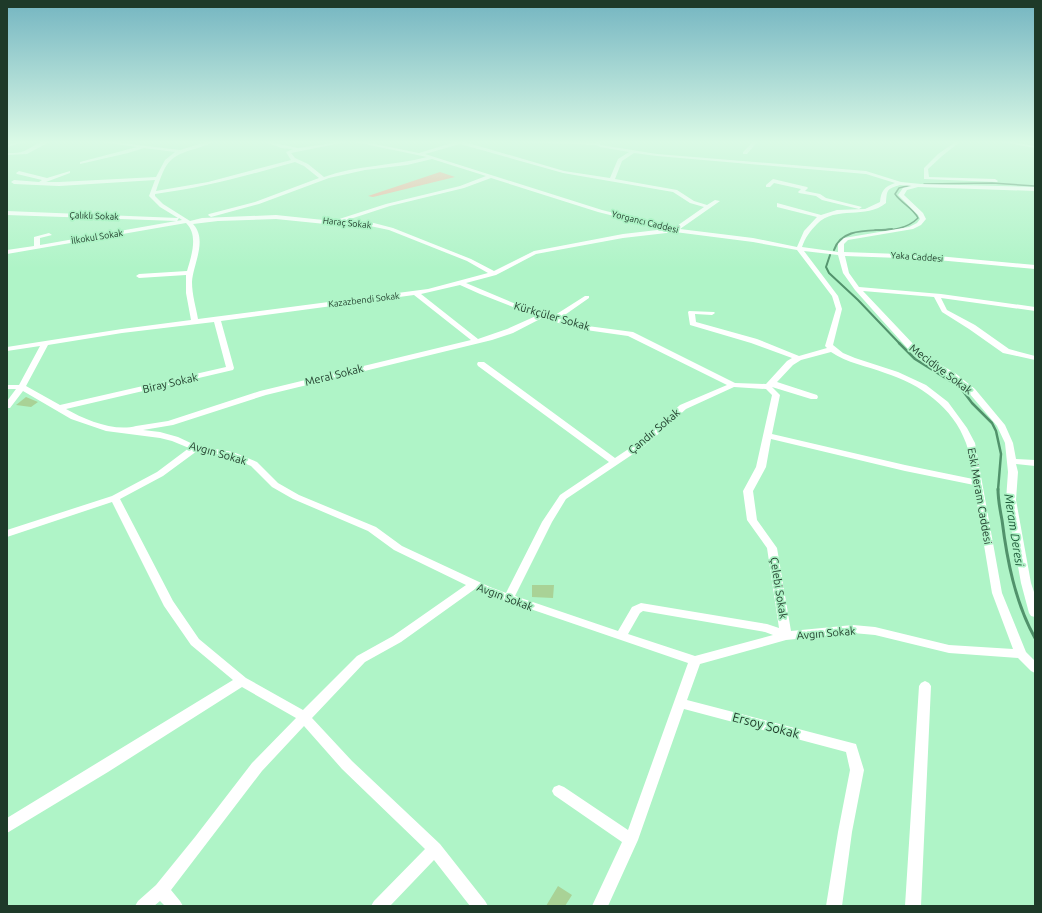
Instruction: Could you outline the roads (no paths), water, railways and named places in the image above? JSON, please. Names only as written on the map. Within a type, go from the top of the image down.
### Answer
[{"type":"street","points":[[33,184],[65,184]]},
{"type":"street","points":[[156,184],[152,196],[155,201],[186,221],[194,228],[197,241],[196,256],[188,284],[195,321]]},
{"type":"street","points":[[153,193],[186,189],[212,184]]},
{"type":"street","points":[[202,220],[207,216],[257,203],[310,184]]},
{"type":"street","points":[[334,222],[388,205],[471,184]]},
{"type":"street","name":"Yorgancı Caddesi","points":[[515,184],[600,211],[675,230],[753,240],[799,249]]},
{"type":"street","points":[[636,184],[675,191],[692,202],[708,207]]},
{"type":"street","points":[[768,186],[772,184]]},
{"type":"street","points":[[783,184],[806,188],[801,192],[818,195],[824,199],[870,210]]},
{"type":"street","points":[[779,204],[779,206],[820,216],[833,212],[870,210],[883,203],[884,192],[888,187],[898,184]]},
{"type":"street","points":[[904,184],[921,186],[1035,189]]},
{"type":"street","points":[[841,254],[841,244],[846,239],[904,230],[920,224],[923,219],[922,214],[901,195],[905,189],[921,186]]},
{"type":"street","points":[[675,230],[717,201]]},
{"type":"street","name":"Çalıklı Sokak","points":[[7,213],[186,221]]},
{"type":"street","points":[[770,385],[790,363],[798,358],[832,349],[829,346],[829,341],[839,309],[834,296],[799,249],[802,238],[820,216]]},
{"type":"street","name":"Haraç Sokak","points":[[186,221],[276,217],[370,224],[391,230],[469,260],[494,274]]},
{"type":"street","name":"İlkokul Sokak","points":[[7,252],[186,221]]},
{"type":"street","name":"Kazazbendi Sokak","points":[[7,349],[195,321],[416,293],[494,274],[534,253],[623,236],[675,230]]},
{"type":"street","points":[[38,247],[37,237],[49,235]]},
{"type":"street","name":"Yaka Caddesi","points":[[799,249],[841,254],[927,257],[1035,267]]},
{"type":"street","name":"Mecidiye Sokak","points":[[841,254],[846,273],[857,289],[882,317],[913,349],[931,363],[952,375],[972,391],[989,409],[1001,425],[1009,442],[1013,472],[1010,500],[1026,583],[1035,612]]},
{"type":"street","points":[[139,276],[190,273]]},
{"type":"street","name":"Kürkçüler Sokak","points":[[459,282],[482,293],[542,316],[579,327],[630,334],[733,385]]},
{"type":"street","points":[[857,289],[937,296],[1035,309]]},
{"type":"street","points":[[416,293],[476,341]]},
{"type":"street","points":[[937,296],[944,311],[972,327],[1006,351],[1035,358]]},
{"type":"street","points":[[554,319],[587,297]]},
{"type":"street","points":[[712,313],[691,312],[693,323],[754,341],[798,358]]},
{"type":"street","name":"Meral Sokak","points":[[125,431],[170,423],[263,393],[476,341],[510,331],[542,316]]},
{"type":"street","name":"Biray Sokak","points":[[60,408],[230,368],[217,319]]},
{"type":"street","points":[[7,406],[22,387],[45,344]]},
{"type":"street","name":"Eski Meram Caddesi","points":[[832,349],[850,360],[909,378],[924,386],[938,396],[962,424],[971,443],[997,593],[1021,654],[1035,668]]},
{"type":"street","points":[[481,364],[615,462]]},
{"type":"street","name":"Çandır Sokak","points":[[508,599],[547,522],[563,496],[642,444],[683,407],[733,385],[756,387],[770,385],[814,397]]},
{"type":"street","name":"Çelebi Sokak","points":[[770,385],[776,395],[768,436],[761,466],[748,491],[752,520],[772,548],[786,636]]},
{"type":"street","points":[[7,387],[22,387]]},
{"type":"street","name":"Avgın Sokak","points":[[22,387],[74,417],[106,428],[160,435],[175,439],[195,448],[230,454],[254,464],[275,485],[296,497],[372,529],[398,548],[474,585],[508,599],[695,661],[786,636],[853,629],[875,631],[949,649],[1021,654]]},
{"type":"street","points":[[768,436],[905,468],[978,483]]},
{"type":"street","points":[[7,534],[115,498],[160,474],[195,448]]},
{"type":"street","points":[[1011,461],[1035,463]]},
{"type":"street","points":[[115,498],[168,603],[195,642],[242,681],[304,717],[347,765],[435,850],[480,906]]},
{"type":"street","points":[[143,906],[161,890],[200,842],[257,767],[361,659],[397,639],[474,585]]},
{"type":"street","points":[[621,636],[636,610],[641,607],[767,628],[786,636]]},
{"type":"street","points":[[600,906],[631,840],[695,661]]},
{"type":"street","points":[[7,826],[110,764],[242,681]]},
{"type":"street","points":[[913,906],[925,686]]},
{"type":"street","name":"Ersoy Sokak","points":[[681,703],[852,748],[857,770],[845,832],[834,906]]},
{"type":"street","points":[[559,791],[631,840]]},
{"type":"street","points":[[379,906],[435,850]]},
{"type":"street","points":[[161,890],[175,906]]},
{"type":"waterway","name":"Meram Deresi","points":[[924,184],[951,184]]},
{"type":"waterway","name":"Meram Deresi","points":[[1001,184],[1035,186]]},
{"type":"waterway","name":"Meram Deresi","points":[[892,229],[908,225],[918,218],[916,214],[895,194],[899,188],[911,185]]},
{"type":"waterway","name":"Meram Deresi","points":[[834,250],[838,242],[851,234],[892,229]]},
{"type":"waterway","name":"Meram Deresi","points":[[875,230],[892,229]]},
{"type":"waterway","name":"Meram Deresi","points":[[830,255],[826,267],[829,273],[858,300],[900,344]]},
{"type":"waterway","name":"Meram Deresi","points":[[900,344],[915,359],[960,387],[972,403],[992,423],[996,431],[1001,454],[998,490]]},
{"type":"waterway","name":"Meram Deresi","points":[[998,490],[1009,565],[1022,610],[1035,638]]}]
